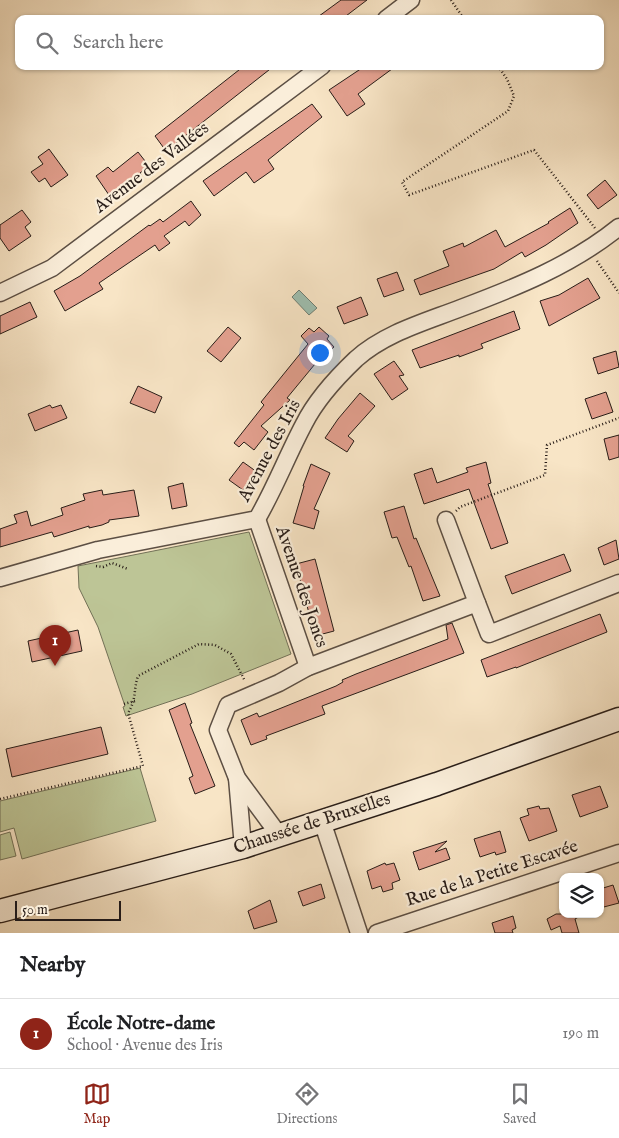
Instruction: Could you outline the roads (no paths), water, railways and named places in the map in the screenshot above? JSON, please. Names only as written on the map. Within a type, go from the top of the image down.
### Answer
[{"type":"main road","name":"Chaussée de Bruxelles","points":[[0,911],[243,847],[437,784],[619,719]]},
{"type":"street","points":[[391,15],[411,0]]},
{"type":"street","name":"Avenue des Vallées","points":[[0,293],[52,268],[317,70]]},
{"type":"street","name":"Avenue des Iris","points":[[0,578],[98,550],[257,519],[274,491],[304,423],[326,390],[357,358],[390,336],[548,273],[589,249],[619,227]]},
{"type":"street","name":"Avenue des Joncs","points":[[257,519],[302,657],[308,667]]},
{"type":"street","points":[[446,520],[489,634],[619,583]]},
{"type":"street","points":[[279,835],[237,778],[218,730],[228,705],[308,667],[478,603]]},
{"type":"street","points":[[237,778],[243,847]]},
{"type":"street","points":[[322,821],[359,933]]},
{"type":"street","name":"Rue de la Petite Escavée","points":[[377,933],[619,853]]},
{"type":"place","name":"École Notre-dame","points":[[55,666]]}]
